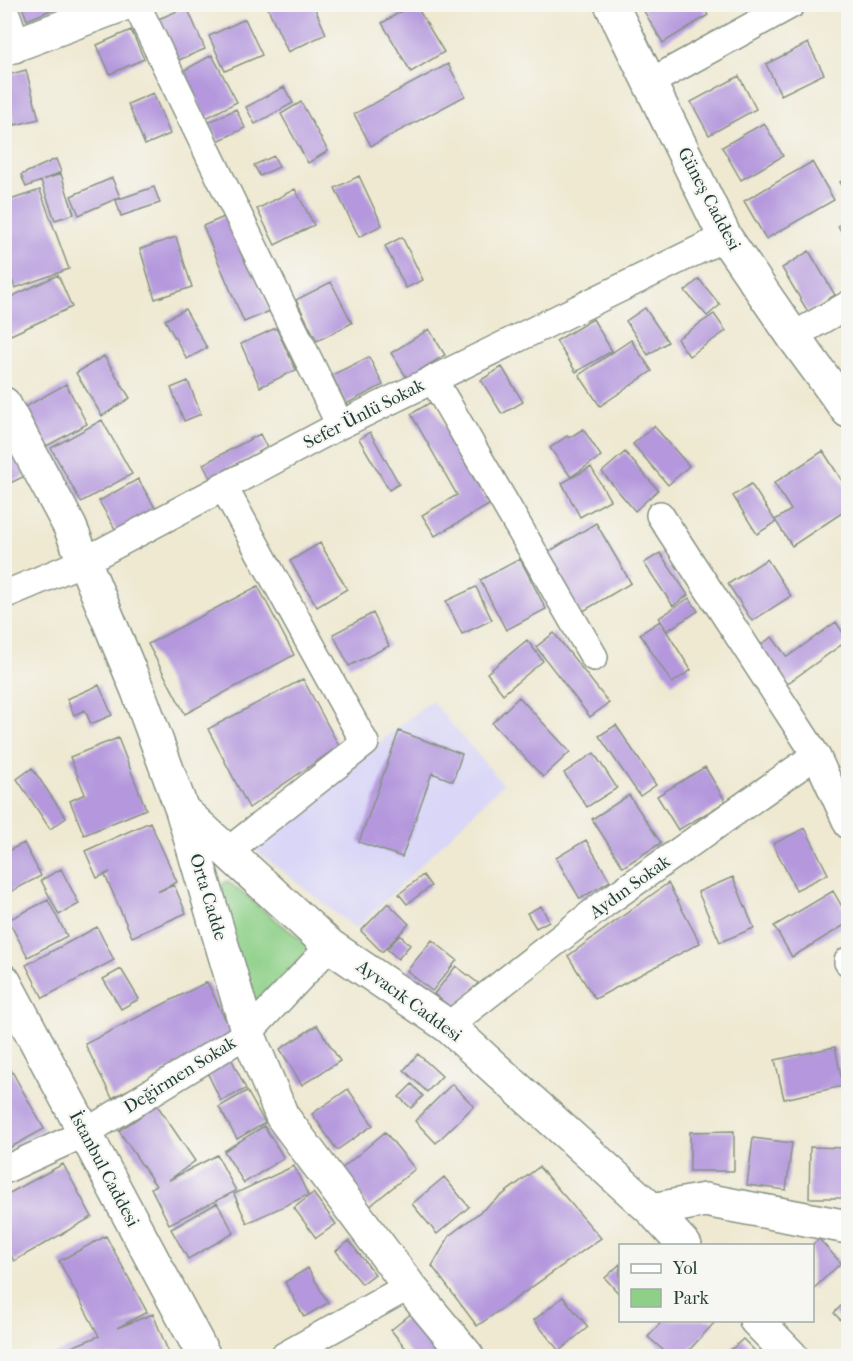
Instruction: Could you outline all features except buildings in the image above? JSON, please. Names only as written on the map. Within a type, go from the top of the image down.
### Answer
[{"type":"main road","points":[[8,37],[124,4]]},
{"type":"main road","name":"Güneş Caddesi","points":[[610,4],[725,237],[849,411]]},
{"type":"main road","name":"Orta Cadde","points":[[4,404],[70,527],[138,691],[182,810],[248,1033],[282,1116],[409,1286],[467,1356]]},
{"type":"main road","name":"Ayvacık Caddesi","points":[[182,810],[330,946],[448,1026],[652,1210],[684,1244]]},
{"type":"main road","name":"İstanbul Caddesi","points":[[4,981],[204,1356]]},
{"type":"main road","points":[[652,1210],[705,1200],[849,1227]]},
{"type":"main road","points":[[758,1322],[791,1356]]},
{"type":"street","points":[[136,4],[340,425]]},
{"type":"street","points":[[649,83],[792,4]]},
{"type":"street","name":"Sefer Ünlü Sokak","points":[[4,595],[84,561],[340,425],[725,237]]},
{"type":"street","points":[[794,336],[849,304]]},
{"type":"street","points":[[433,379],[594,657]]},
{"type":"street","points":[[223,486],[365,742],[228,851]]},
{"type":"street","points":[[660,515],[816,754],[849,825]]},
{"type":"street","name":"Aydın Sokak","points":[[448,1026],[604,904],[816,754]]},
{"type":"street","name":"Değirmen Sokak","points":[[4,1170],[85,1133],[248,1033],[330,946]]},
{"type":"street","points":[[284,1356],[409,1286]]},
{"type":"shaded area","points":[[431,700],[503,784],[356,929],[252,847]]},
{"type":"green space","points":[[227,881],[314,950],[252,1005],[214,891]]}]
